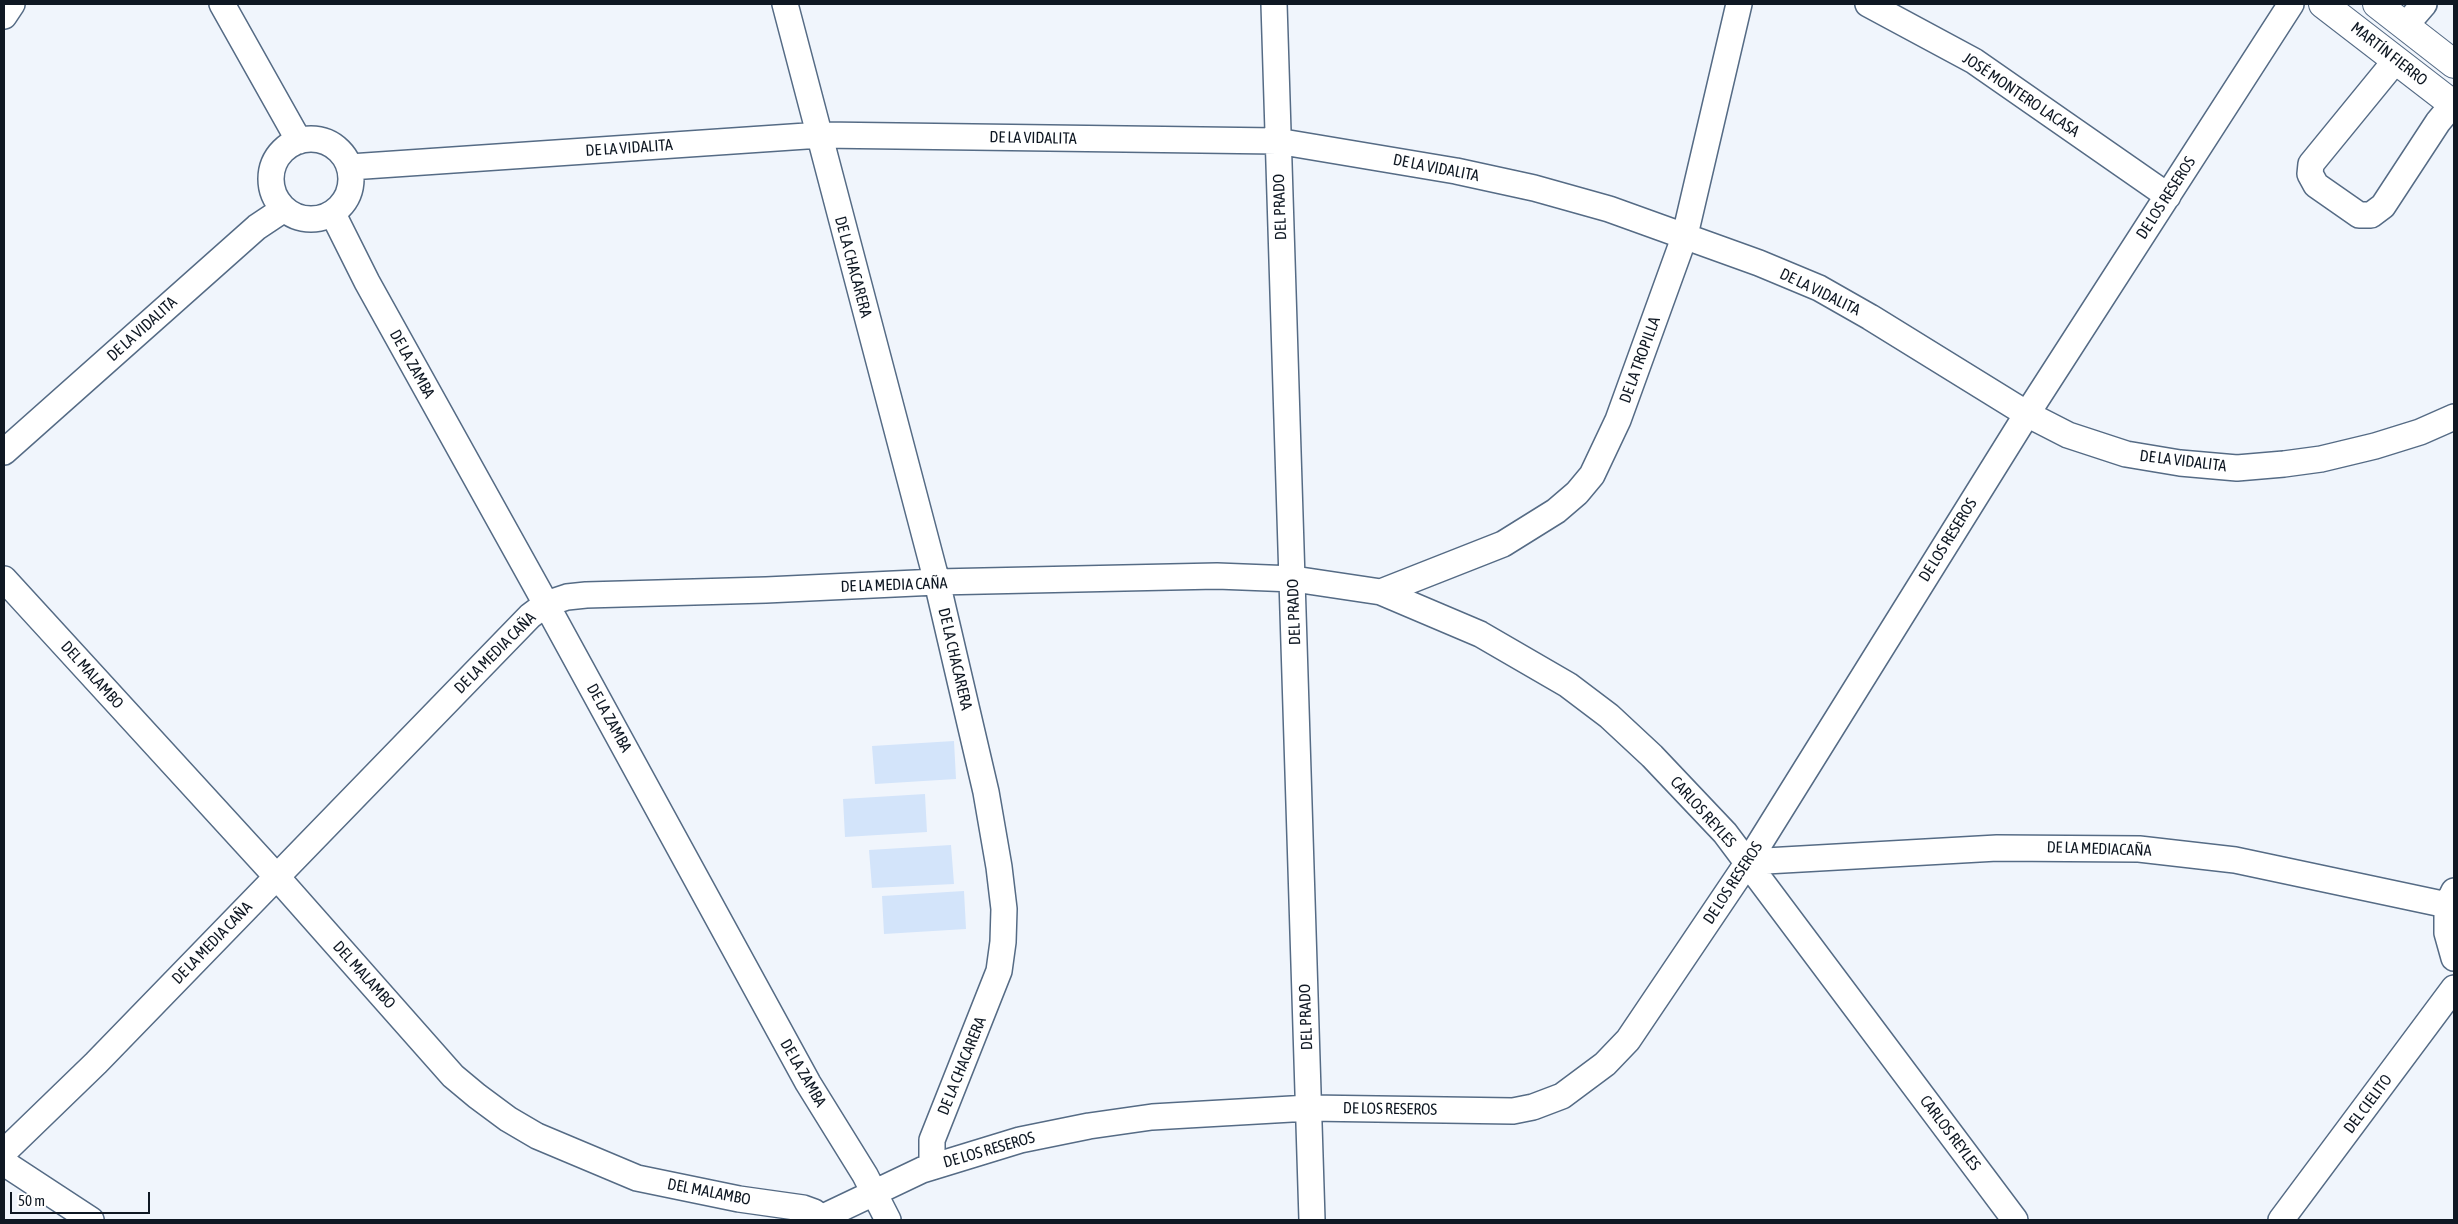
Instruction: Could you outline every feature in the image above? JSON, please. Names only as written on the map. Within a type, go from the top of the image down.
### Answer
[{"type":"main road","name":"MARTÍN FIERRO","points":[[2323,4],[2454,105]]},
{"type":"main road","name":"MARTÍN FIERRO","points":[[2377,4],[2454,64]]},
{"type":"street","points":[[4,16],[12,4]]},
{"type":"street","points":[[222,4],[299,141]]},
{"type":"street","name":"DE LA CHACARERA","points":[[785,4],[937,582],[986,792],[1004,909],[1003,942],[999,971],[932,1140],[932,1167]]},
{"type":"street","name":"DEL PRADO","points":[[1274,4],[1294,579],[1312,1220]]},
{"type":"street","name":"DE LA TROPILLA","points":[[1381,592],[1503,544],[1556,511],[1577,493],[1592,475],[1618,420],[1685,235],[1739,4]]},
{"type":"street","name":"JOSÉ MONTERO LACASA","points":[[1868,4],[1974,61],[2168,196]]},
{"type":"street","name":"DE LOS RESEROS","points":[[819,1219],[932,1167],[1020,1140],[1089,1126],[1152,1118],[1309,1108],[1513,1111],[1532,1107],[1562,1096],[1605,1064],[1628,1040],[1748,862],[2026,414],[2291,4]]},
{"type":"street","points":[[2405,26],[2424,4]]},
{"type":"street","points":[[2396,60],[2311,164],[2310,174],[2316,185],[2359,215],[2371,215],[2383,206],[2438,122],[2454,105]]},
{"type":"street","name":"DE LA VIDALITA","points":[[350,167],[821,135],[1278,141],[1456,171],[1534,188],[1609,209],[1760,262],[1819,288],[1870,317],[2026,414],[2068,435],[2126,454],[2180,463],[2236,468],[2321,459],[2420,432],[2454,417]]},
{"type":"street","points":[[320,140],[330,143],[346,158],[350,167],[351,188],[348,198],[333,214],[313,220],[302,219],[284,210],[272,192],[272,171],[281,152],[299,141],[320,140]]},
{"type":"street","name":"DE LA VIDALITA","points":[[4,452],[257,227],[284,210]]},
{"type":"street","name":"DE LA ZAMBA","points":[[333,214],[367,282],[546,604],[808,1083],[874,1193],[888,1220]]},
{"type":"street","name":"DE LA MEDIA CAÑA","points":[[4,1152],[96,1063],[530,616],[546,604],[567,597],[586,595],[766,590],[937,582],[1217,576],[1294,579]]},
{"type":"street","name":"DEL MALAMBO","points":[[4,578],[276,876],[454,1076],[508,1119],[537,1136],[637,1178],[739,1199],[803,1208],[814,1212],[819,1219]]},
{"type":"street","name":"CARLOS REYLES","points":[[1294,579],[1381,592],[1430,611],[1480,634],[1568,685],[1609,716],[1652,756],[1725,833],[2015,1220]]},
{"type":"street","name":"DE LA MEDIACAÑA","points":[[1748,862],[1997,848],[2139,849],[2235,860],[2450,898]]},
{"type":"street","points":[[2450,898],[2447,933],[2454,958]]},
{"type":"street","name":"DEL CIELITO","points":[[2281,1220],[2454,988]]},
{"type":"street","points":[[4,1163],[91,1220]]},
{"type":"shaded area","points":[[954,741],[956,779],[875,784],[872,746]]},
{"type":"shaded area","points":[[925,794],[927,832],[845,837],[843,799]]},
{"type":"shaded area","points":[[951,845],[954,884],[872,888],[869,850]]},
{"type":"shaded area","points":[[964,891],[966,929],[884,934],[882,896]]}]
